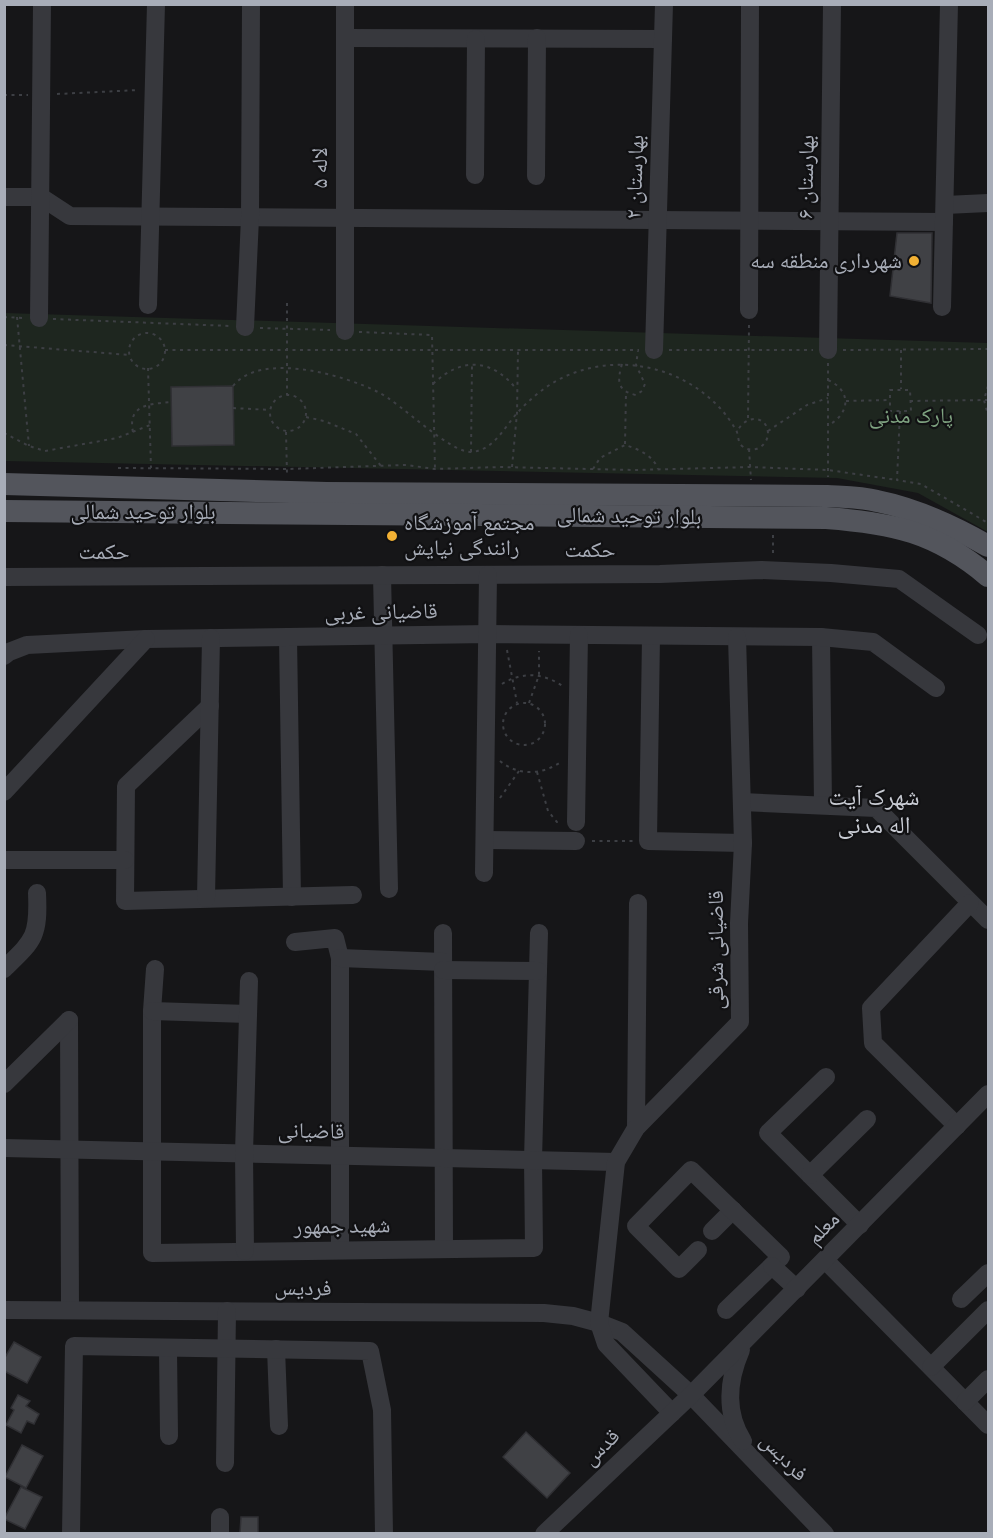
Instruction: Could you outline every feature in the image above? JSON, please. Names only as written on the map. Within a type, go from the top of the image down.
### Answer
[{"type":"main road","name":"بلوار توحید شمالی","points":[[4,484],[287,492],[827,495],[875,500],[916,511],[961,530],[988,546]]},
{"type":"main road","name":"بلوار توحید شمالی","points":[[4,511],[772,518],[869,521],[933,539],[967,558],[988,576]]},
{"type":"street","points":[[39,318],[42,4]]},
{"type":"street","points":[[148,305],[156,4]]},
{"type":"street","points":[[245,327],[250,218],[251,4]]},
{"type":"street","name":"لاله ۵","points":[[345,4],[345,331]]},
{"type":"street","name":"بهارستان ۲","points":[[646,350],[658,220],[664,4]]},
{"type":"street","points":[[749,310],[750,4]]},
{"type":"street","name":"بهارستان ۶","points":[[828,350],[832,4]]},
{"type":"street","points":[[942,307],[949,4]]},
{"type":"street","points":[[345,38],[663,39]]},
{"type":"street","points":[[475,175],[476,39]]},
{"type":"street","points":[[536,176],[537,39]]},
{"type":"street","points":[[4,197],[41,197],[70,216],[250,218],[830,221],[944,213],[988,203]]},
{"type":"street","name":"حکمت","points":[[4,577],[660,574],[774,571],[831,573],[899,579],[978,635]]},
{"type":"street","points":[[484,873],[488,574]]},
{"type":"street","points":[[382,575],[389,889]]},
{"type":"street","name":"قاضیانی غربی","points":[[6,652],[27,645],[146,639],[488,634],[821,637],[873,642],[936,688]]},
{"type":"street","points":[[576,822],[579,635]]},
{"type":"street","points":[[651,636],[648,842],[742,843]]},
{"type":"street","points":[[288,637],[292,897]]},
{"type":"street","name":"قاضیانی شرقی","points":[[599,1323],[616,1162],[636,1128],[740,1022],[739,923],[742,802],[737,637]]},
{"type":"street","points":[[821,637],[823,806]]},
{"type":"street","points":[[206,898],[211,638]]},
{"type":"street","points":[[4,792],[146,639]]},
{"type":"street","points":[[210,705],[126,786],[125,901],[354,896]]},
{"type":"street","points":[[742,802],[876,808],[988,920]]},
{"type":"street","points":[[485,840],[576,841]]},
{"type":"street","points":[[4,860],[125,860]]},
{"type":"street","points":[[4,969],[33,939],[38,925],[37,893]]},
{"type":"street","points":[[636,1128],[638,903]]},
{"type":"street","points":[[957,1126],[873,1043],[871,1008],[970,903]]},
{"type":"street","points":[[443,933],[444,1249]]},
{"type":"street","points":[[533,1160],[539,933]]},
{"type":"street","points":[[296,942],[335,938],[340,958],[340,1250]]},
{"type":"street","points":[[340,958],[538,971]]},
{"type":"street","points":[[151,1151],[152,1011],[155,969]]},
{"type":"street","points":[[245,1251],[244,1153],[249,981]]},
{"type":"street","points":[[152,1011],[248,1014]]},
{"type":"street","points":[[4,1084],[69,1020],[70,1310]]},
{"type":"street","points":[[826,1077],[768,1133],[860,1225]]},
{"type":"street","name":"معلم","points":[[691,1395],[988,1094]]},
{"type":"street","points":[[810,1175],[867,1119]]},
{"type":"street","name":"قاضیانی","points":[[4,1148],[616,1162]]},
{"type":"street","name":"شهید جمهور","points":[[151,1151],[152,1252],[534,1248],[533,1160]]},
{"type":"street","points":[[698,1250],[679,1269],[636,1226],[691,1170],[782,1257],[726,1310]]},
{"type":"street","points":[[712,1231],[733,1210]]},
{"type":"street","points":[[825,1260],[988,1425]]},
{"type":"street","points":[[772,1266],[797,1289]]},
{"type":"street","points":[[961,1299],[988,1273]]},
{"type":"street","name":"فردیس","points":[[4,1310],[544,1313],[573,1316],[599,1323],[622,1332],[691,1395],[825,1533]]},
{"type":"street","points":[[931,1367],[988,1310]]},
{"type":"street","points":[[225,1463],[226,1311]]},
{"type":"street","points":[[599,1323],[606,1344],[672,1413]]},
{"type":"street","points":[[748,1338],[732,1375],[730,1404],[736,1431],[750,1451],[749,1456]]},
{"type":"street","points":[[71,1533],[74,1346],[370,1351],[382,1410],[384,1533]]},
{"type":"street","points":[[168,1349],[169,1436]]},
{"type":"street","points":[[276,1349],[279,1426]]},
{"type":"street","points":[[965,1402],[988,1378]]},
{"type":"street","name":"قدس","points":[[548,1532],[691,1395]]},
{"type":"path","points":[[4,95],[153,89]]},
{"type":"path","points":[[287,303],[287,395]]},
{"type":"path","points":[[748,419],[749,310]]},
{"type":"path","points":[[4,317],[432,335],[435,469]]},
{"type":"path","points":[[17,317],[29,446]]},
{"type":"path","points":[[147,333],[158,336],[165,350],[162,361],[148,369],[137,365],[130,355],[131,343],[135,338],[147,333]]},
{"type":"path","points":[[4,345],[130,355]]},
{"type":"path","points":[[165,350],[988,349]]},
{"type":"path","points":[[512,467],[517,413],[518,350]]},
{"type":"path","points":[[636,366],[646,350]]},
{"type":"path","points":[[828,350],[828,477]]},
{"type":"path","points":[[901,350],[901,390]]},
{"type":"path","points":[[433,384],[451,370],[472,364],[498,371],[517,390]]},
{"type":"path","points":[[471,452],[472,364]]},
{"type":"path","points":[[622,364],[618,376],[620,386],[626,393],[636,395],[642,391],[645,384],[636,366]]},
{"type":"path","points":[[233,386],[238,379],[249,373],[267,369],[287,368],[343,378],[379,392],[458,449],[471,452],[490,446],[531,398],[564,376],[602,366],[622,364],[662,371],[697,388],[726,415],[737,432],[742,446],[749,449],[759,448],[767,441],[768,431],[764,423],[757,419],[748,419],[741,424],[737,432]]},
{"type":"path","points":[[148,369],[152,468]]},
{"type":"path","points":[[828,380],[840,388],[846,400],[844,411],[838,420],[828,425]]},
{"type":"path","points":[[988,386],[984,400],[988,415]]},
{"type":"path","points":[[890,390],[910,390],[910,411],[890,411],[890,400],[890,390]]},
{"type":"path","points":[[625,445],[626,393]]},
{"type":"path","points":[[287,395],[293,396],[302,403],[305,408],[305,417],[297,429],[286,431],[275,426],[270,410],[276,399],[287,395]]},
{"type":"path","points":[[768,431],[807,405],[828,398]]},
{"type":"path","points":[[846,400],[890,400]]},
{"type":"path","points":[[910,401],[988,400]]},
{"type":"path","points":[[133,432],[131,425],[133,416],[142,407],[171,402]]},
{"type":"path","points":[[233,408],[270,410]]},
{"type":"path","points":[[897,480],[900,411]]},
{"type":"path","points":[[305,417],[324,421],[356,434],[381,466]]},
{"type":"path","points":[[4,433],[29,446],[45,451],[117,438],[150,425]]},
{"type":"path","points":[[286,431],[287,492]]},
{"type":"path","points":[[593,469],[600,458],[625,445],[639,449],[656,462],[658,470]]},
{"type":"path","points":[[749,449],[751,496]]},
{"type":"path","points":[[116,468],[287,469],[406,465],[435,469],[512,467],[658,470],[750,467],[828,470],[921,484],[988,523]]},
{"type":"path","points":[[772,518],[774,571]]},
{"type":"path","points":[[508,634],[507,652],[517,704]]},
{"type":"path","points":[[529,703],[539,675],[539,635]]},
{"type":"path","points":[[487,704],[497,689],[512,679],[539,675],[563,686],[578,709]]},
{"type":"path","points":[[529,703],[539,710],[544,726],[543,732],[535,741],[524,745],[508,738],[503,721],[507,710],[517,704],[529,703]]},
{"type":"path","points":[[486,741],[502,763],[519,771],[546,770],[562,761]]},
{"type":"path","points":[[485,813],[493,809],[519,771]]},
{"type":"path","points":[[537,772],[548,811],[557,822],[576,822]]},
{"type":"path","points":[[576,841],[648,842]]},
{"type":"green space","name":"پارک مدنی","points":[[5,313],[988,343],[988,532],[918,493],[837,478],[5,461]]},
{"type":"building","name":"شهرداری منطقه سه","points":[[897,233],[932,233],[931,303],[890,296]]},
{"type":"building","points":[[233,386],[234,445],[172,446],[171,387]]},
{"type":"building","points":[[14,1342],[41,1357],[27,1383],[4,1371],[4,1359]]},
{"type":"building","points":[[18,1395],[30,1401],[26,1406],[39,1414],[34,1424],[27,1421],[21,1433],[6,1425],[14,1410],[11,1408]]},
{"type":"building","points":[[526,1432],[570,1473],[547,1498],[503,1457]]},
{"type":"building","points":[[22,1445],[43,1456],[26,1488],[5,1477]]},
{"type":"building","points":[[21,1487],[42,1497],[25,1529],[4,1519]]},
{"type":"building","points":[[241,1517],[258,1517],[258,1533],[240,1533]]},
{"type":"place","name":"شهرداری منطقه سه","points":[[914,261]]},
{"type":"place","name":"مجتمع آموزشگاه رانندگی نیایش","points":[[392,536]]},
{"type":"district","name":"شهرک آیت اله مدنی","points":[[874,811]]}]
